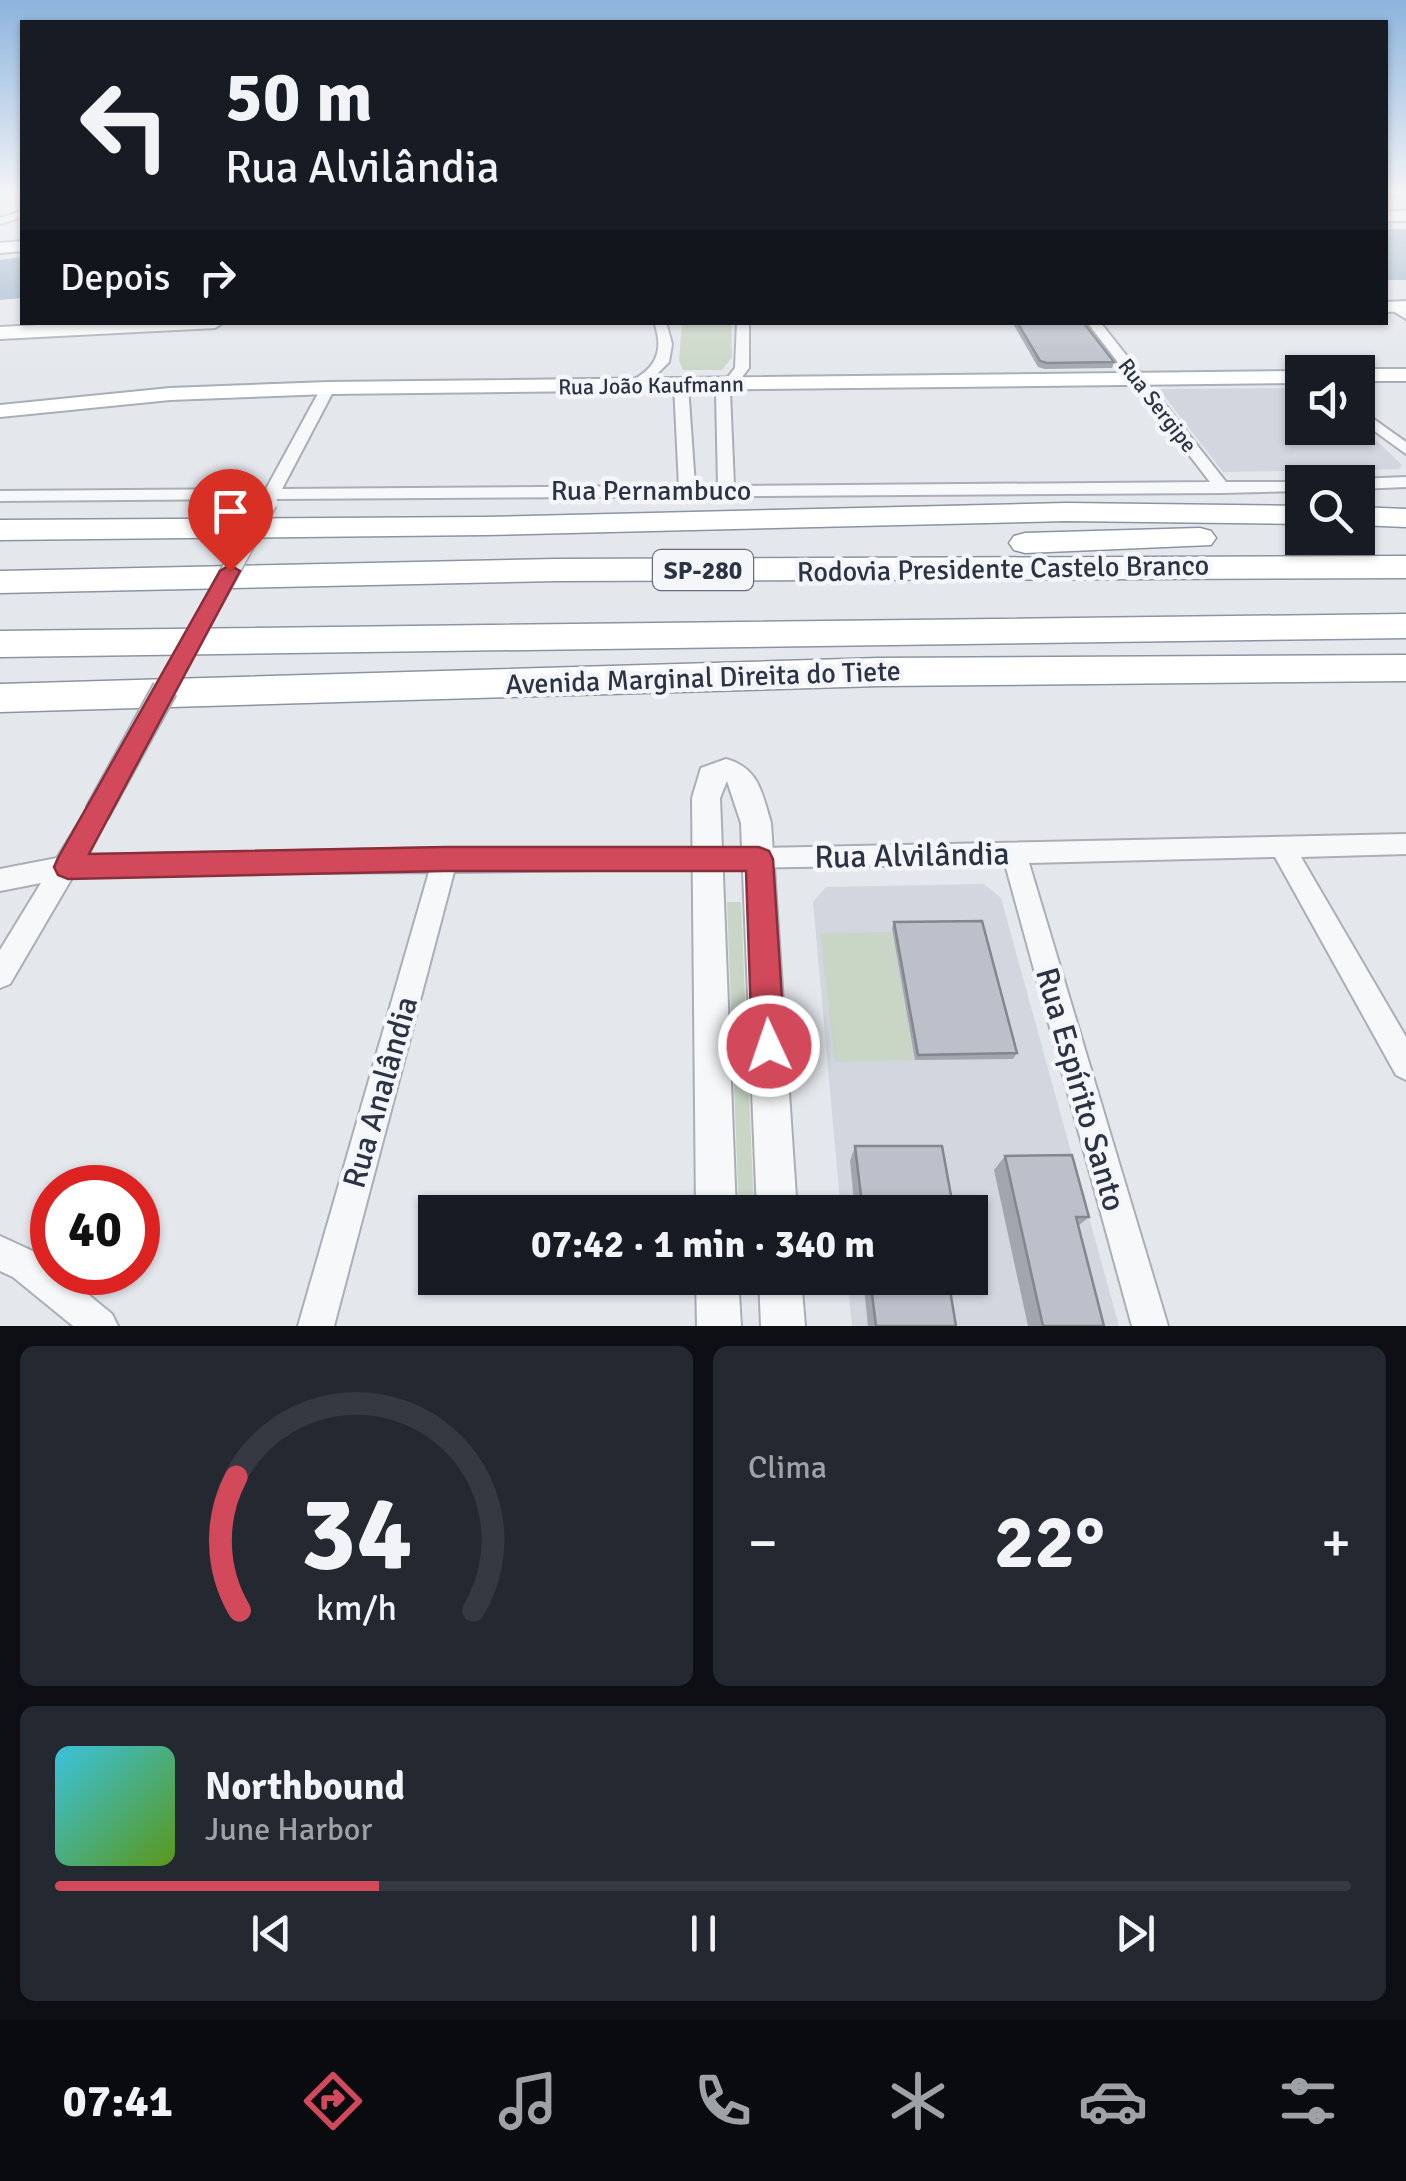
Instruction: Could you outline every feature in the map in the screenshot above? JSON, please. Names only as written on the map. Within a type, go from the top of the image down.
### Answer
[{"type":"highway","points":[[0,530],[504,526],[1066,512],[1285,514]]},
{"type":"highway","points":[[1375,517],[1406,518]]},
{"type":"highway","points":[[1375,536],[1406,536]]},
{"type":"highway","points":[[556,570],[1103,540],[1285,537]]},
{"type":"highway","name":"Rodovia Presidente Castelo Branco","points":[[0,582],[556,570],[1406,567]]},
{"type":"highway","points":[[0,644],[1406,626]]},
{"type":"highway","name":"Avenida Marginal Direita do Tiete","points":[[0,698],[879,672],[1406,668]]},
{"type":"highway","points":[[0,714],[44,697]]},
{"type":"main road","points":[[0,336],[167,325]]},
{"type":"main road","points":[[1375,376],[1406,375]]},
{"type":"main road","name":"Rua João Kaufmann","points":[[0,411],[130,396],[328,388],[1285,377]]},
{"type":"street","points":[[632,386],[663,366],[665,333],[661,325]]},
{"type":"street","points":[[726,490],[726,383],[742,368],[743,325]]},
{"type":"street","name":"Rua Sergipe","points":[[1094,325],[1223,488]]},
{"type":"street","points":[[681,385],[686,491]]},
{"type":"street","points":[[0,975],[68,867],[328,388]]},
{"type":"street","points":[[1375,425],[1406,449]]},
{"type":"street","points":[[1375,483],[1406,482]]},
{"type":"street","name":"Rua Pernambuco","points":[[0,496],[271,497],[1285,486]]},
{"type":"street","points":[[716,1195],[706,860],[708,781],[726,770],[737,773],[746,786],[759,859],[776,1195]]},
{"type":"street","name":"Rua Alvilândia","points":[[0,880],[68,867],[445,859],[706,860],[1406,844]]},
{"type":"street","points":[[1282,847],[1406,1065]]},
{"type":"street","name":"Rua Espírito Santo","points":[[1014,852],[1150,1326]]},
{"type":"street","name":"Rua Analândia","points":[[316,1326],[445,859]]},
{"type":"street","points":[[0,1253],[25,1264],[100,1326]]},
{"type":"street","points":[[718,1295],[719,1326]]},
{"type":"street","points":[[781,1295],[783,1326]]},
{"type":"shaded area","points":[[1285,388],[1285,445],[1375,445],[1375,439],[1402,465],[1399,469],[1375,469],[1375,465],[1285,465],[1285,471],[1223,472],[1159,389]]},
{"type":"shaded area","points":[[984,884],[1001,898],[1119,1326],[852,1326],[849,1295],[988,1295],[988,1195],[839,1195],[813,902],[826,887]]},
{"type":"green space","points":[[682,325],[731,325],[732,357],[722,370],[683,370],[679,360]]},
{"type":"green space","points":[[727,902],[741,902],[753,1195],[738,1195]]},
{"type":"green space","points":[[892,932],[915,1060],[835,1062],[820,933]]},
{"type":"water","points":[[1388,254],[1406,254],[1406,280],[1388,280]]},
{"type":"water","points":[[20,257],[20,298],[0,300],[0,260]]},
{"type":"building","points":[[1019,325],[1085,325],[1114,362],[1047,363],[1040,361]]},
{"type":"building","points":[[982,921],[1017,1053],[918,1055],[894,922]]},
{"type":"building","points":[[855,1146],[942,1146],[951,1195],[861,1195]]},
{"type":"building","points":[[1072,1155],[1089,1217],[1076,1217],[1104,1326],[1043,1326],[1005,1156]]},
{"type":"building","points":[[872,1295],[951,1295],[956,1326],[876,1326]]},
{"type":"route","points":[[230,571],[68,867],[445,859],[759,859],[769,1046]]}]
